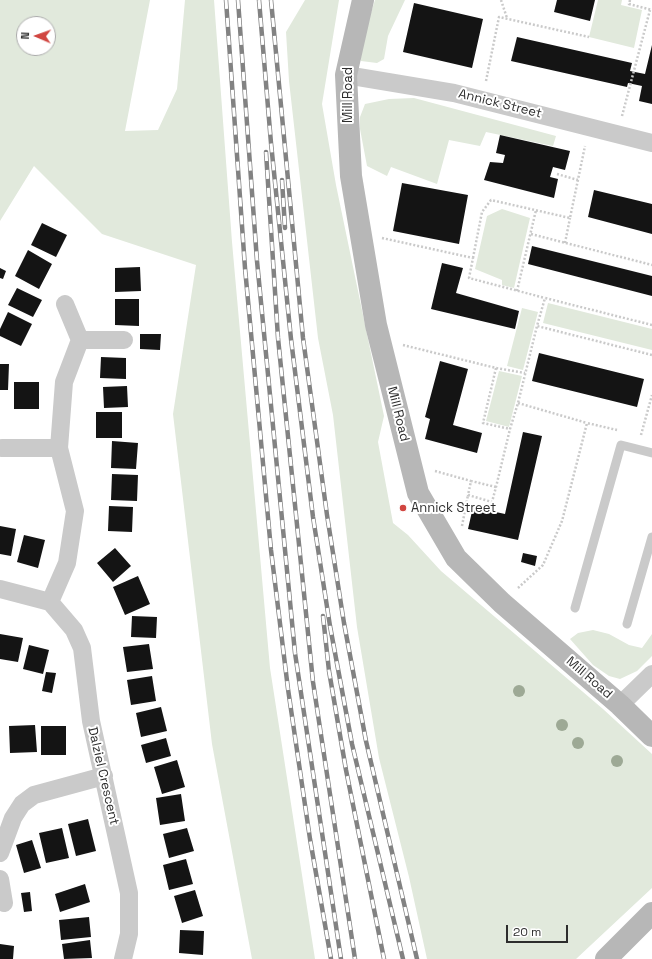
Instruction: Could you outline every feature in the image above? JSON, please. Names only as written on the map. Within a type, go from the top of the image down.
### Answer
[{"type":"street","name":"Mill Road","points":[[363,0],[346,75],[351,176],[379,339],[418,493],[456,558],[502,603],[620,705],[652,736]]},
{"type":"street","name":"Annick Street","points":[[346,75],[454,93],[652,143]]},
{"type":"street","points":[[0,589],[50,602],[67,564],[75,511],[59,448],[64,382],[80,340],[65,304]]},
{"type":"street","points":[[80,340],[124,340]]},
{"type":"street","points":[[1,448],[59,448]]},
{"type":"street","name":"Dalziel Crescent","points":[[50,602],[74,630],[82,648],[91,721],[129,893],[129,934],[123,959]]},
{"type":"street","points":[[620,705],[652,674]]},
{"type":"street","points":[[0,852],[13,818],[22,804],[34,795],[104,776]]},
{"type":"street","points":[[0,879],[4,903]]},
{"type":"street","points":[[606,959],[652,913]]},
{"type":"lane","points":[[575,608],[621,446],[652,453]]},
{"type":"lane","points":[[627,624],[652,537]]},
{"type":"path","points":[[501,0],[507,19]]},
{"type":"path","points":[[618,134],[651,10],[628,4],[630,0]]},
{"type":"path","points":[[482,100],[499,17],[589,38]]},
{"type":"path","points":[[565,243],[589,127]]},
{"type":"path","points":[[557,174],[578,180]]},
{"type":"path","points":[[570,218],[491,200],[482,212],[469,278],[652,325]]},
{"type":"path","points":[[517,291],[536,210]]},
{"type":"path","points":[[360,233],[473,258]]},
{"type":"path","points":[[531,234],[652,265]]},
{"type":"path","points":[[471,480],[468,495],[492,502],[545,298]]},
{"type":"path","points":[[537,326],[652,354]]},
{"type":"path","points":[[379,339],[496,368],[525,373]]},
{"type":"path","points":[[496,368],[482,423],[510,430]]},
{"type":"path","points":[[641,437],[652,395]]},
{"type":"path","points":[[518,402],[618,431]]},
{"type":"path","points":[[502,603],[543,565],[562,521],[587,423]]},
{"type":"path","points":[[633,435],[646,438]]},
{"type":"path","points":[[411,464],[496,487]]},
{"type":"shaded area","points":[[0,0],[150,0],[125,131],[158,130],[177,89],[185,0],[214,0],[232,242],[270,668],[315,959],[252,959],[212,744],[173,414],[196,265],[102,234],[34,166],[0,221]]},
{"type":"shaded area","points":[[305,0],[339,0],[322,104],[336,185],[384,416],[378,442],[393,523],[408,535],[441,571],[603,709],[652,754],[652,888],[576,959],[427,959],[409,877],[379,758],[357,627],[333,415],[318,338],[289,81],[286,32]]},
{"type":"shaded area","points":[[375,0],[405,0],[388,36],[384,59],[377,63],[361,61],[358,53]]},
{"type":"shaded area","points":[[598,0],[622,0],[621,5],[642,10],[634,48],[589,37]]},
{"type":"shaded area","points":[[414,98],[556,136],[553,146],[486,132],[480,146],[449,140],[437,184],[391,167],[387,176],[367,166],[360,129],[360,117],[365,104],[389,99]]},
{"type":"shaded area","points":[[502,209],[530,218],[514,288],[502,285],[502,280],[475,269],[487,216]]},
{"type":"shaded area","points":[[548,303],[652,329],[652,350],[543,323]]},
{"type":"shaded area","points":[[522,308],[538,312],[523,370],[507,366]]},
{"type":"shaded area","points":[[499,371],[522,376],[509,427],[486,421]]},
{"type":"shaded area","points":[[593,630],[609,634],[629,645],[642,648],[652,634],[652,656],[637,671],[620,679],[609,676],[593,665],[570,639],[578,633]]},
{"type":"building","points":[[557,0],[595,0],[590,21],[554,12]]},
{"type":"building","points":[[414,3],[483,19],[472,68],[403,52]]},
{"type":"building","points":[[517,37],[632,63],[630,71],[645,74],[652,45],[652,104],[639,101],[642,86],[628,83],[627,87],[511,61]]},
{"type":"building","points":[[500,135],[570,151],[565,170],[553,167],[550,177],[558,179],[554,198],[484,180],[490,162],[503,163],[505,155],[496,153]]},
{"type":"building","points":[[402,183],[468,195],[459,244],[393,231]]},
{"type":"building","points":[[594,190],[652,204],[652,234],[588,217]]},
{"type":"building","points":[[42,223],[67,235],[56,257],[31,245]]},
{"type":"building","points":[[532,246],[652,276],[652,296],[528,264]]},
{"type":"building","points":[[28,250],[52,264],[39,289],[15,276]]},
{"type":"building","points":[[442,263],[463,268],[456,293],[519,311],[515,329],[431,309]]},
{"type":"building","points":[[140,267],[141,291],[115,292],[115,268]]},
{"type":"building","points":[[0,268],[6,271],[3,279],[0,278]]},
{"type":"building","points":[[17,288],[42,300],[33,317],[8,305]]},
{"type":"building","points":[[115,299],[139,299],[139,326],[115,325]]},
{"type":"building","points":[[8,312],[32,324],[21,346],[0,336],[0,329]]},
{"type":"building","points":[[140,334],[161,334],[160,350],[140,349]]},
{"type":"building","points":[[539,353],[644,379],[637,407],[532,381]]},
{"type":"building","points":[[101,357],[126,358],[126,379],[100,378]]},
{"type":"building","points":[[440,361],[468,369],[453,425],[482,433],[477,453],[425,439],[430,419],[425,417]]},
{"type":"building","points":[[0,364],[9,364],[8,390],[0,390]]},
{"type":"building","points":[[14,382],[39,382],[39,409],[14,409]]},
{"type":"building","points":[[127,386],[128,407],[104,408],[103,387]]},
{"type":"building","points":[[96,412],[122,412],[122,438],[96,438]]},
{"type":"building","points":[[523,432],[542,436],[518,540],[468,529],[473,507],[505,514]]},
{"type":"building","points":[[112,441],[138,443],[136,469],[111,468]]},
{"type":"building","points":[[112,474],[138,475],[137,501],[111,500]]},
{"type":"building","points":[[109,506],[133,507],[132,532],[108,531]]},
{"type":"building","points":[[0,526],[16,529],[11,556],[0,554]]},
{"type":"building","points":[[24,535],[45,540],[38,568],[17,562]]},
{"type":"building","points":[[115,548],[131,566],[113,582],[97,563]]},
{"type":"building","points":[[523,553],[537,556],[535,566],[521,562]]},
{"type":"building","points":[[138,576],[150,604],[125,615],[113,587]]},
{"type":"building","points":[[132,616],[157,617],[156,638],[131,637]]},
{"type":"building","points":[[0,634],[23,638],[18,662],[0,659]]},
{"type":"building","points":[[149,644],[153,669],[127,672],[123,647]]},
{"type":"building","points":[[29,645],[49,650],[43,674],[23,669]]},
{"type":"building","points":[[46,672],[56,673],[52,693],[42,691]]},
{"type":"building","points":[[152,676],[156,701],[131,705],[127,680]]},
{"type":"building","points":[[161,707],[167,731],[141,737],[136,713]]},
{"type":"building","points":[[35,725],[37,752],[10,753],[9,726]]},
{"type":"building","points":[[41,726],[66,726],[66,755],[41,755]]},
{"type":"building","points":[[166,738],[171,756],[146,763],[141,745]]},
{"type":"building","points":[[177,760],[185,787],[162,794],[154,767]]},
{"type":"building","points":[[181,794],[185,821],[160,825],[156,798]]},
{"type":"building","points":[[88,819],[96,851],[76,856],[68,824]]},
{"type":"building","points":[[62,828],[69,858],[46,863],[39,833]]},
{"type":"building","points":[[187,828],[194,851],[169,858],[163,834]]},
{"type":"building","points":[[32,840],[41,868],[24,873],[16,845]]},
{"type":"building","points":[[186,859],[193,884],[169,890],[163,865]]},
{"type":"building","points":[[85,884],[90,902],[60,912],[55,894]]},
{"type":"building","points":[[195,890],[203,916],[182,923],[174,896]]},
{"type":"building","points":[[30,892],[32,911],[24,912],[21,893]]},
{"type":"building","points":[[89,917],[91,937],[61,940],[59,920]]},
{"type":"building","points":[[180,930],[204,931],[203,955],[179,953]]},
{"type":"building","points":[[90,940],[92,958],[64,959],[62,944]]},
{"type":"building","points":[[0,944],[14,946],[13,959],[0,959]]},
{"type":"railway","points":[[226,0],[245,268],[271,550],[288,689],[310,839],[331,959]]},
{"type":"railway","points":[[238,0],[257,261],[295,653],[341,959]]},
{"type":"railway","points":[[259,0],[271,143],[291,339],[313,517],[330,626],[352,744],[403,959]]},
{"type":"railway","points":[[271,0],[303,338],[327,515],[344,623],[366,741],[417,959]]},
{"type":"railway","points":[[266,152],[278,338],[313,682],[355,959]]},
{"type":"railway","points":[[282,180],[285,228]]},
{"type":"railway","points":[[323,616],[329,671],[346,770],[384,959]]},
{"type":"place","name":"Annick Street","points":[[403,508]]}]
